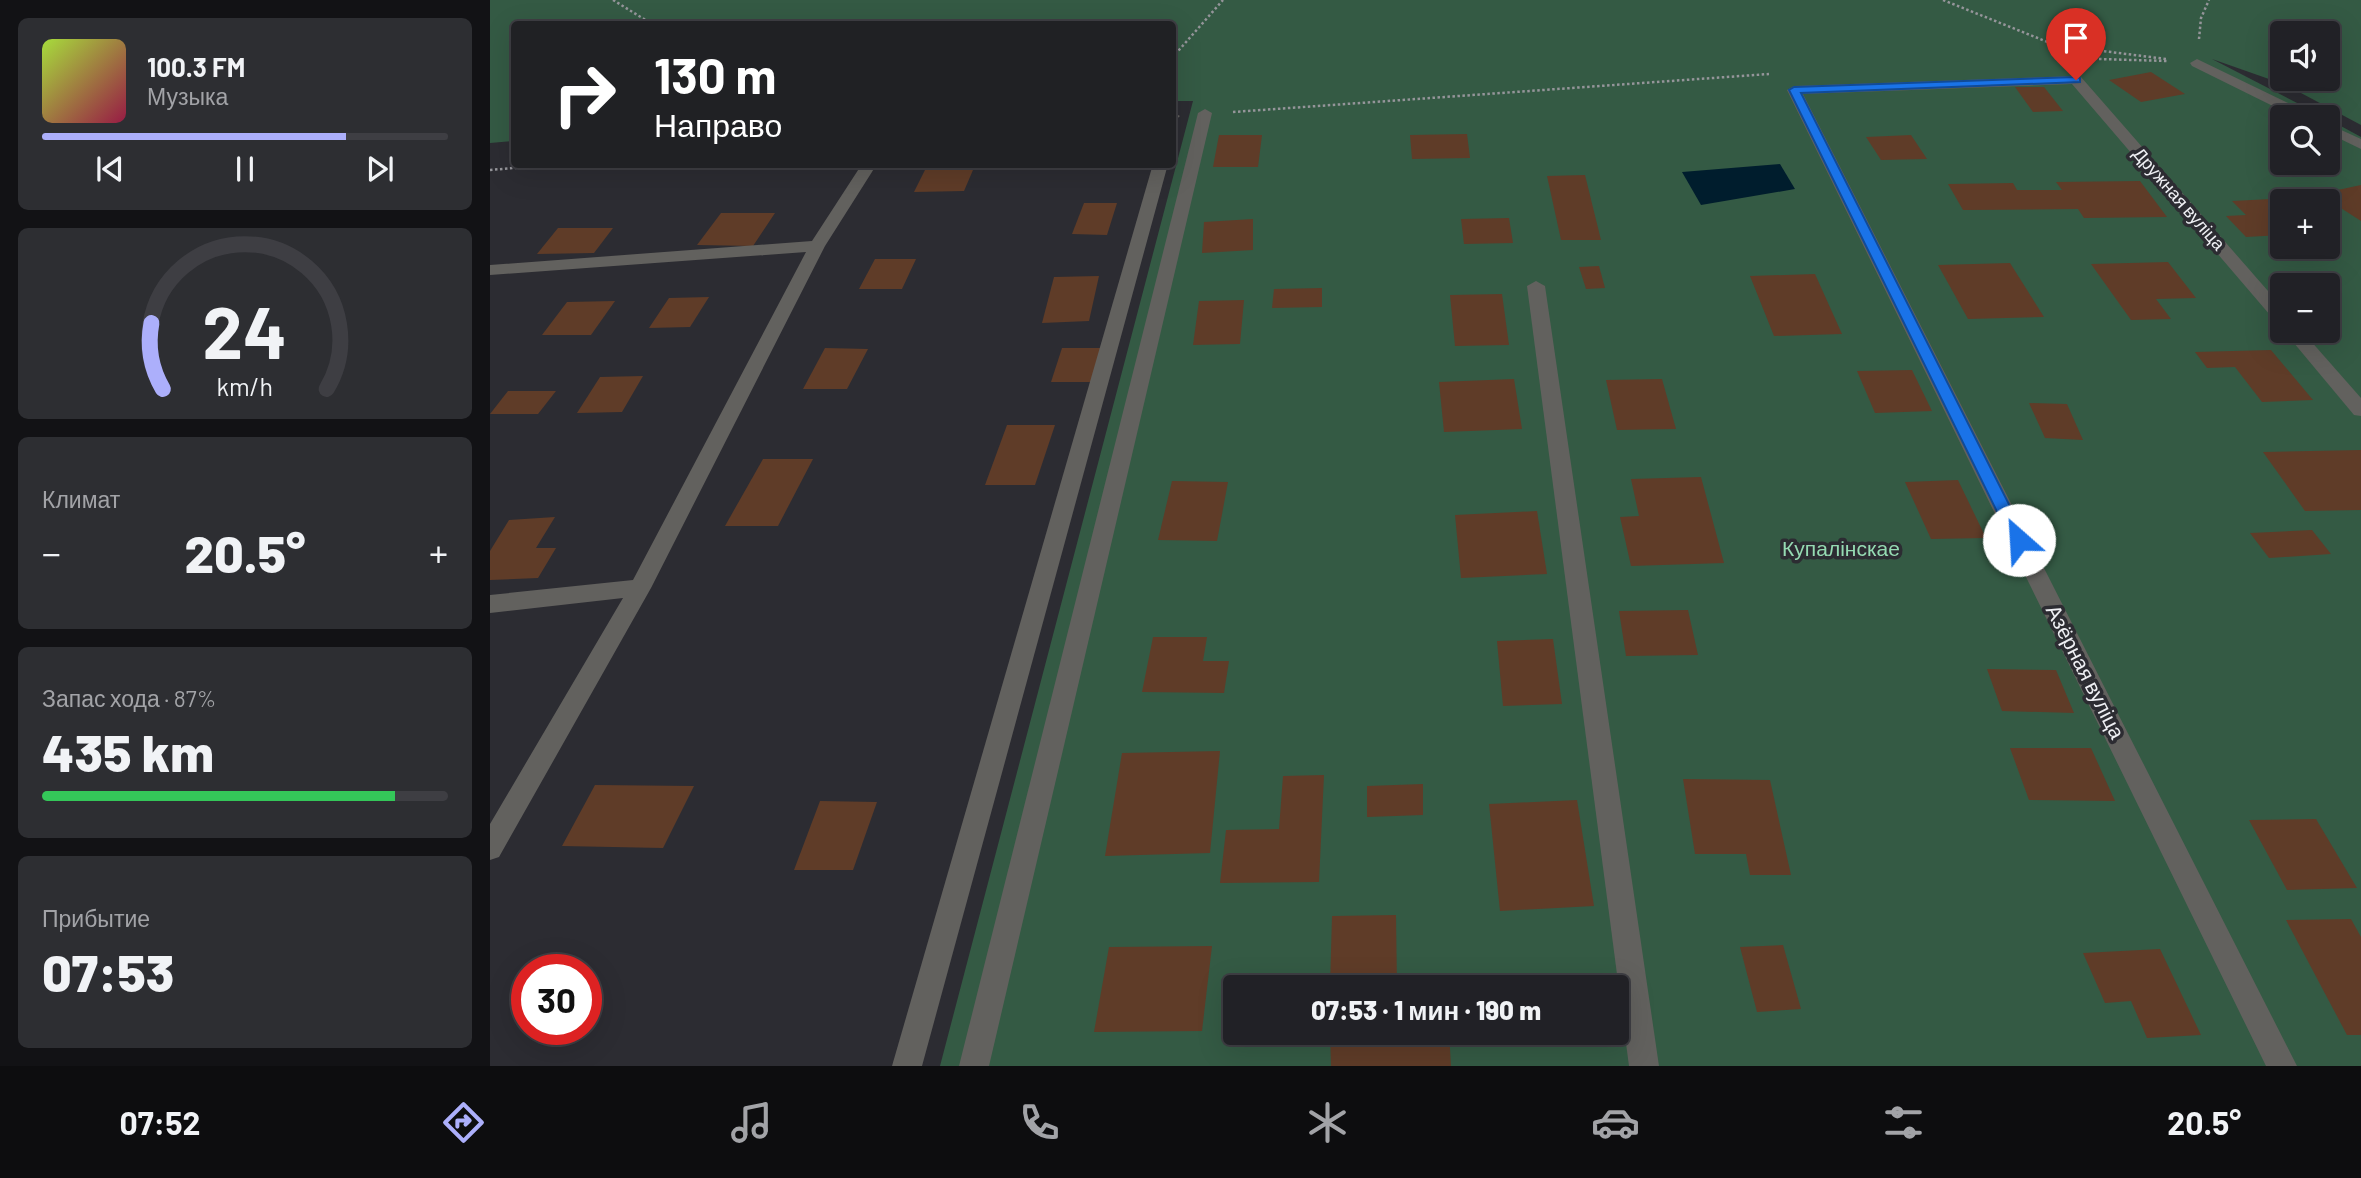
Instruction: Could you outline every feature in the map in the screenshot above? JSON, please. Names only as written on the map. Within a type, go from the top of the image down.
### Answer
[{"type":"street","points":[[2197,62],[2282,105]]},
{"type":"street","name":"Дружная вуліца","points":[[1787,82],[2076,80],[2270,304]]},
{"type":"street","name":"Азёрная вуліца","points":[[1787,82],[2282,1066]]},
{"type":"street","points":[[974,1066],[1205,113]]},
{"type":"street","points":[[2340,134],[2361,145]]},
{"type":"street","points":[[490,848],[640,588],[817,246],[867,168]]},
{"type":"street","points":[[907,1066],[1160,168]]},
{"type":"street","points":[[490,270],[817,246]]},
{"type":"street","points":[[1536,286],[1644,1066]]},
{"type":"street","points":[[2303,343],[2361,410]]},
{"type":"street","points":[[490,604],[640,588]]},
{"type":"path","points":[[613,0],[647,21]]},
{"type":"path","points":[[1176,53],[1223,0]]},
{"type":"path","points":[[1943,0],[2056,45],[2197,62]]},
{"type":"path","points":[[2197,62],[2201,18],[2209,0]]},
{"type":"path","points":[[2088,58],[2197,62]]},
{"type":"path","points":[[1205,113],[1787,82]]},
{"type":"path","points":[[490,170],[514,168]]},
{"type":"green space","name":"Купалінскае","points":[[490,0],[2361,0],[2361,125],[2340,114],[2340,105],[2324,105],[2297,91],[2340,91],[2340,21],[2270,21],[2270,79],[2212,59],[2301,105],[2270,105],[2270,175],[2340,175],[2340,126],[2361,137],[2361,1066],[940,1066],[1193,101],[1176,101],[1176,21],[511,21],[511,141],[490,143]]},
{"type":"water","points":[[1780,164],[1795,189],[1701,205],[1682,172]]},
{"type":"building","points":[[2151,72],[2185,94],[2141,102],[2109,80]]},
{"type":"building","points":[[2015,87],[2044,87],[2063,111],[2033,112]]},
{"type":"building","points":[[1467,134],[1470,158],[1412,159],[1410,135]]},
{"type":"building","points":[[1219,135],[1262,135],[1258,167],[1213,167]]},
{"type":"building","points":[[1911,135],[1927,159],[1881,160],[1866,137]]},
{"type":"building","points":[[925,170],[973,170],[964,191],[914,192]]},
{"type":"building","points":[[1585,175],[1601,240],[1561,240],[1547,176]]},
{"type":"building","points":[[2140,181],[2167,217],[2084,218],[2078,209],[1963,210],[1948,184],[2013,183],[2017,190],[2062,190],[2056,182]]},
{"type":"building","points":[[2361,185],[2361,221],[2340,208],[2340,190]]},
{"type":"building","points":[[2270,199],[2270,236],[2246,237],[2226,216],[2246,215],[2232,201]]},
{"type":"building","points":[[1084,203],[1117,203],[1107,235],[1072,234]]},
{"type":"building","points":[[721,213],[775,213],[753,246],[697,245]]},
{"type":"building","points":[[1509,218],[1513,243],[1464,244],[1461,219]]},
{"type":"building","points":[[1253,219],[1253,250],[1202,253],[1204,222]]},
{"type":"building","points":[[558,228],[613,228],[594,253],[537,254]]},
{"type":"building","points":[[875,259],[916,259],[902,289],[859,289]]},
{"type":"building","points":[[2168,262],[2196,298],[2156,299],[2171,319],[2131,320],[2091,264]]},
{"type":"building","points":[[2010,263],[2044,317],[1968,319],[1938,265]]},
{"type":"building","points":[[1599,266],[1605,288],[1586,289],[1579,267]]},
{"type":"building","points":[[1815,274],[1842,334],[1774,336],[1750,276]]},
{"type":"building","points":[[1099,276],[1089,321],[1042,323],[1054,277]]},
{"type":"building","points":[[1322,288],[1322,307],[1272,308],[1274,289]]},
{"type":"building","points":[[1502,294],[1509,345],[1455,346],[1450,295]]},
{"type":"building","points":[[709,297],[690,327],[649,328],[669,298]]},
{"type":"building","points":[[1244,300],[1240,344],[1193,345],[1199,301]]},
{"type":"building","points":[[615,301],[591,335],[542,335],[567,302]]},
{"type":"building","points":[[825,348],[868,349],[847,389],[803,389]]},
{"type":"building","points":[[1062,348],[1102,348],[1092,382],[1051,382]]},
{"type":"building","points":[[2271,350],[2313,400],[2262,402],[2235,367],[2207,368],[2195,352]]},
{"type":"building","points":[[1912,370],[1932,411],[1875,413],[1857,371]]},
{"type":"building","points":[[643,376],[622,412],[577,413],[600,377]]},
{"type":"building","points":[[1514,379],[1522,429],[1444,432],[1439,382]]},
{"type":"building","points":[[1662,379],[1676,429],[1617,430],[1606,380]]},
{"type":"building","points":[[508,391],[556,391],[538,414],[490,414]]},
{"type":"building","points":[[2029,403],[2067,404],[2083,440],[2045,438]]},
{"type":"building","points":[[1007,425],[1055,425],[1035,485],[985,485]]},
{"type":"building","points":[[2361,450],[2361,510],[2305,511],[2263,452]]},
{"type":"building","points":[[763,459],[813,459],[778,526],[725,526]]},
{"type":"building","points":[[1701,477],[1724,563],[1631,566],[1620,517],[1639,516],[1631,479]]},
{"type":"building","points":[[1958,480],[1986,538],[1931,539],[1905,482]]},
{"type":"building","points":[[1172,481],[1228,482],[1217,541],[1158,540]]},
{"type":"building","points":[[1537,511],[1547,574],[1461,578],[1455,515]]},
{"type":"building","points":[[555,517],[536,548],[556,548],[538,578],[490,580],[490,551],[509,520]]},
{"type":"building","points":[[2312,530],[2331,554],[2269,558],[2250,533]]},
{"type":"building","points":[[1688,610],[1698,655],[1626,656],[1619,611]]},
{"type":"building","points":[[1153,637],[1207,637],[1203,661],[1229,661],[1224,693],[1142,692]]},
{"type":"building","points":[[1553,639],[1562,704],[1503,706],[1497,641]]},
{"type":"building","points":[[1987,669],[2056,670],[2074,713],[2002,711]]},
{"type":"building","points":[[2010,748],[2091,748],[2115,801],[2029,800]]},
{"type":"building","points":[[1220,751],[1210,853],[1105,856],[1122,753]]},
{"type":"building","points":[[1324,775],[1319,882],[1220,883],[1226,830],[1279,829],[1283,776]]},
{"type":"building","points":[[1683,779],[1770,780],[1791,875],[1750,875],[1746,854],[1695,854]]},
{"type":"building","points":[[1423,784],[1423,815],[1367,817],[1367,786]]},
{"type":"building","points":[[595,785],[694,786],[663,848],[562,846]]},
{"type":"building","points":[[1577,800],[1594,906],[1500,911],[1489,804]]},
{"type":"building","points":[[820,801],[877,802],[853,870],[794,870]]},
{"type":"building","points":[[2316,819],[2357,888],[2287,890],[2249,820]]},
{"type":"building","points":[[1396,915],[1397,975],[1330,975],[1332,916]]},
{"type":"building","points":[[2351,919],[2361,937],[2361,1035],[2347,1035],[2286,920]]},
{"type":"building","points":[[1783,945],[1801,1009],[1757,1012],[1740,947]]},
{"type":"building","points":[[1212,946],[1202,1031],[1094,1032],[1109,947]]},
{"type":"building","points":[[2160,949],[2201,1035],[2147,1038],[2131,1001],[2105,1003],[2083,953]]},
{"type":"building","points":[[1330,1045],[1450,1045],[1451,1066],[1331,1066]]},
{"type":"route","points":[[2019,540],[1794,90],[2076,80]]}]
